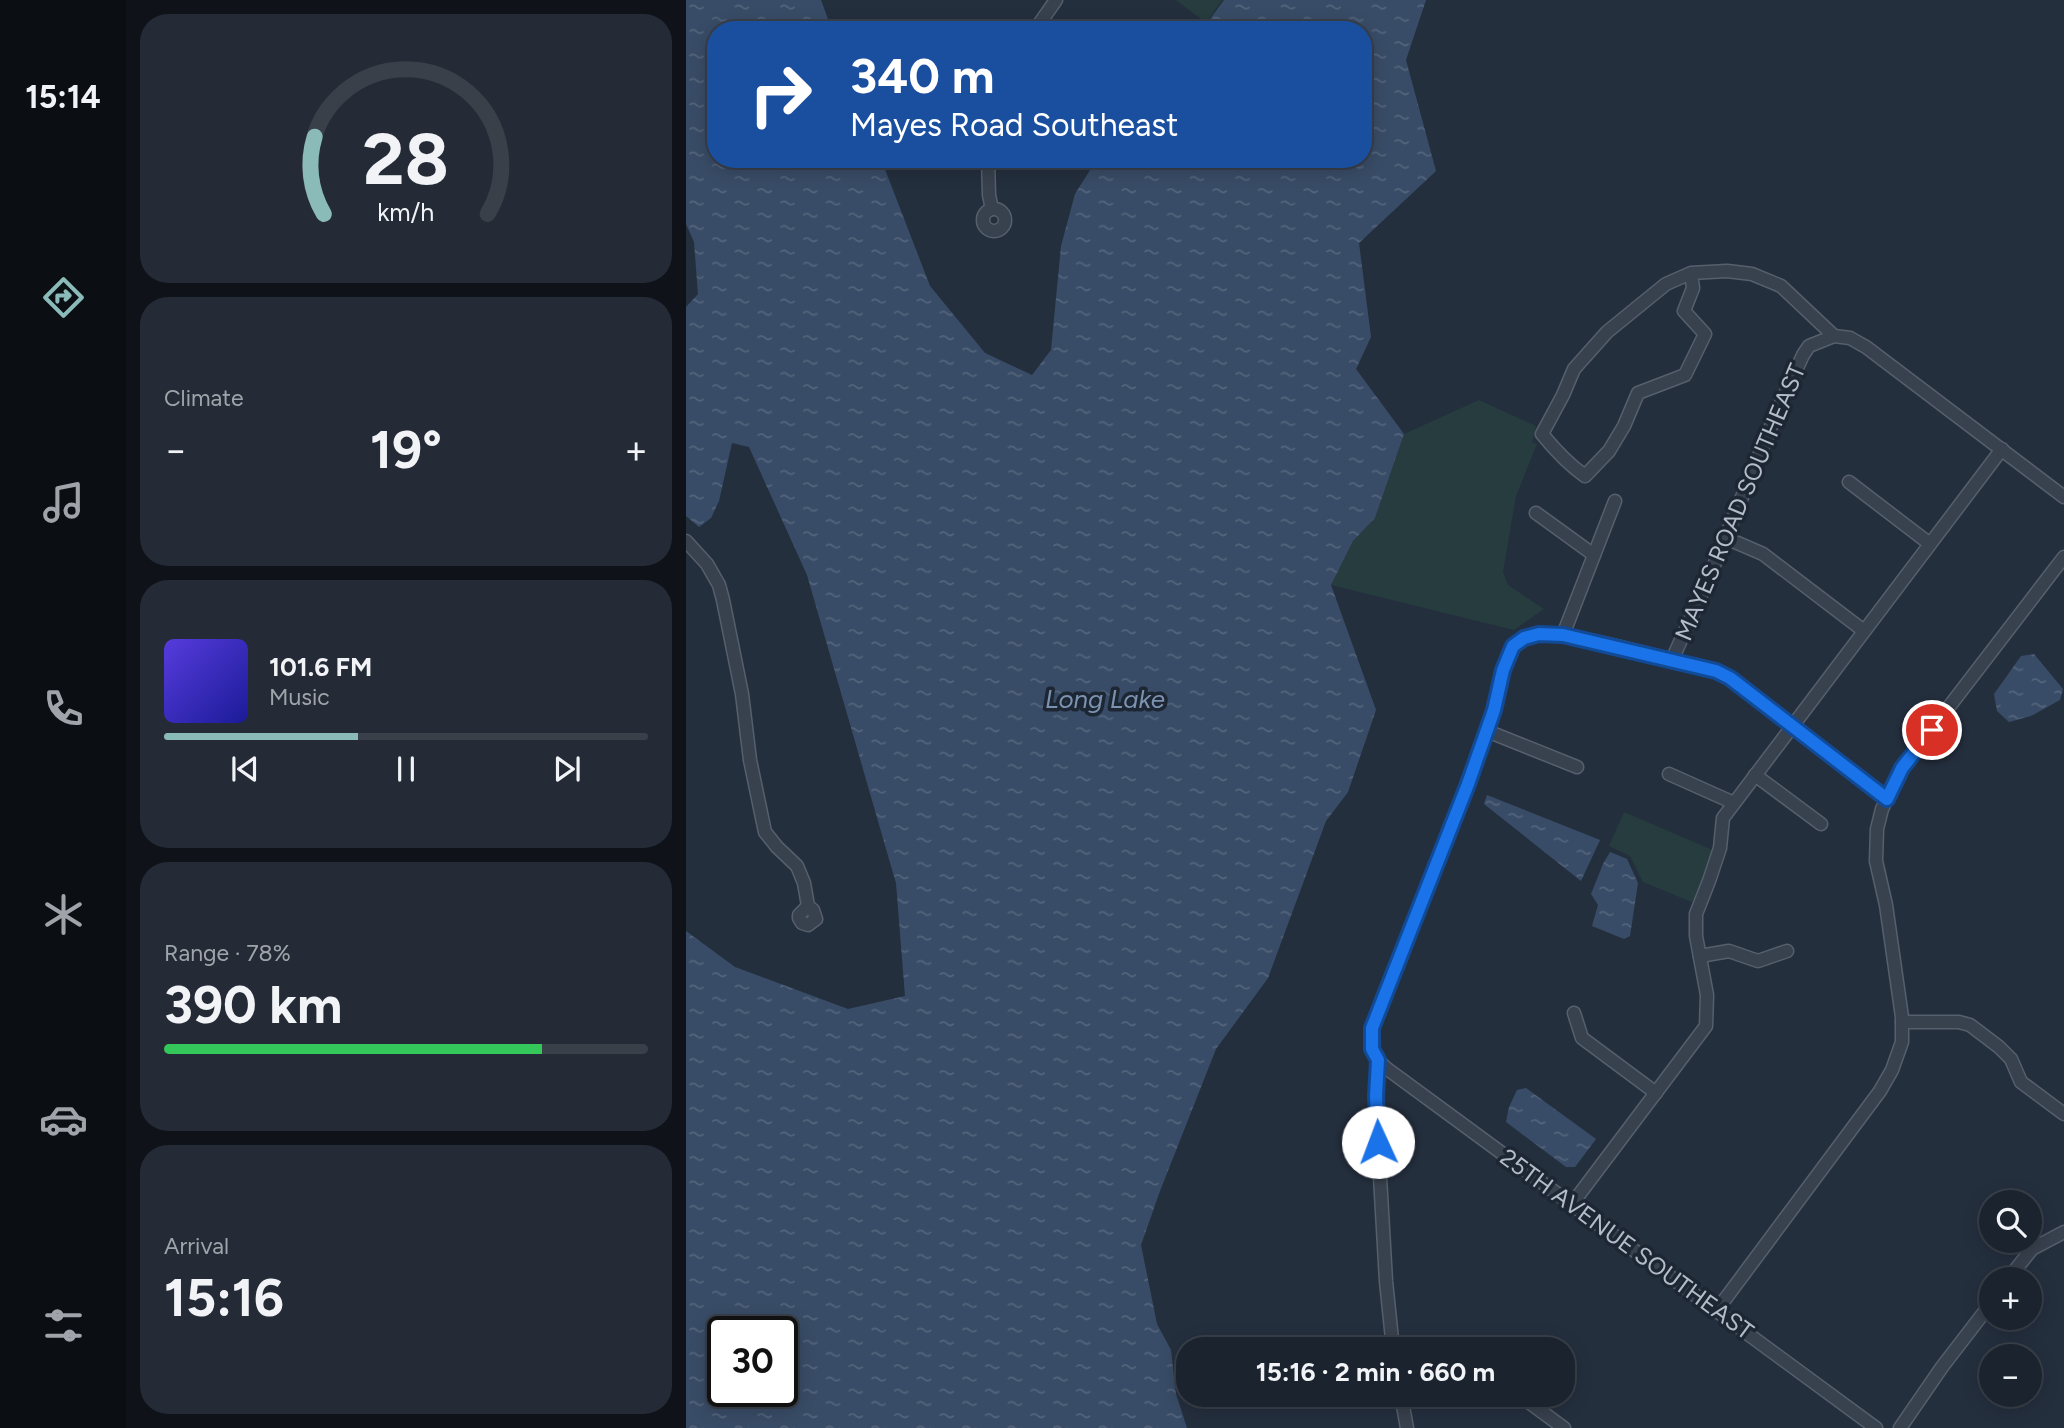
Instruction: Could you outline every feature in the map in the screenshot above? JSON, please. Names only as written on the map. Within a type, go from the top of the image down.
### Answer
[{"type":"street","points":[[1041,21],[1056,0]]},
{"type":"street","points":[[988,168],[992,209]]},
{"type":"street","points":[[1691,273],[1693,288],[1684,311],[1705,334],[1685,375],[1638,393],[1625,426],[1609,451],[1585,476],[1561,456],[1542,434],[1574,369],[1607,332],[1665,284],[1691,273],[1727,271],[1752,274],[1781,286],[1834,336],[1850,338],[1875,353],[2064,497]]},
{"type":"street","name":"MAYES ROAD SOUTHEAST","points":[[1392,1337],[1378,1142],[1378,1060],[1372,1049],[1372,1028],[1487,731],[1503,670],[1513,646],[1524,638],[1539,634],[1563,635],[1672,660],[1803,355],[1809,346],[1834,336]]},
{"type":"street","points":[[1572,1204],[1706,1026],[1707,995],[1696,936],[1696,914],[1720,848],[1723,818],[2002,449]]},
{"type":"street","points":[[1849,482],[1930,544]]},
{"type":"street","points":[[1563,635],[1615,501]]},
{"type":"street","points":[[1536,513],[1594,555]]},
{"type":"street","points":[[1726,538],[1763,554],[1864,631]]},
{"type":"street","points":[[686,541],[707,564],[719,585],[742,694],[750,760],[765,832],[777,848],[797,866],[806,889],[808,906]]},
{"type":"street","points":[[1717,1310],[1880,1091],[1892,1070],[1902,1042],[1902,1022],[1886,905],[1877,861],[1877,828],[1882,809],[1902,768],[2064,557]]},
{"type":"street","points":[[1672,660],[1716,671],[1730,678],[1887,799]]},
{"type":"street","points":[[1487,731],[1577,767]]},
{"type":"street","points":[[1669,774],[1734,803]]},
{"type":"street","points":[[1755,775],[1821,824]]},
{"type":"street","points":[[1700,956],[1729,951],[1758,961],[1787,951]]},
{"type":"street","points":[[1574,1013],[1581,1038],[1656,1093]]},
{"type":"street","points":[[1902,1022],[1959,1022],[1970,1025],[2011,1059],[2021,1082],[2064,1114]]},
{"type":"street","name":"25TH AVENUE SOUTHEAST","points":[[1378,1060],[1877,1428]]},
{"type":"street","points":[[2017,1267],[2032,1248],[2064,1232]]},
{"type":"street","points":[[1900,1428],[1979,1319]]},
{"type":"street","points":[[1404,1407],[1408,1428]]},
{"type":"street","points":[[1535,1407],[1563,1428]]},
{"type":"green space","points":[[1176,0],[1222,0],[1207,21],[1203,21]]},
{"type":"green space","points":[[1479,400],[1536,426],[1532,442],[1537,444],[1516,496],[1503,572],[1508,585],[1544,609],[1514,630],[1331,585],[1353,541],[1375,518],[1404,434]]},
{"type":"green space","points":[[1624,812],[1715,851],[1694,903],[1643,882],[1630,856],[1609,846]]},
{"type":"water","name":"Long Lake","points":[[686,0],[821,0],[829,21],[707,21],[707,168],[884,168],[930,286],[985,353],[1032,375],[1051,350],[1061,246],[1075,194],[1091,168],[1372,168],[1372,21],[1209,21],[1224,0],[1426,0],[1406,60],[1436,171],[1359,243],[1371,337],[1356,369],[1404,434],[1375,518],[1353,541],[1331,585],[1376,710],[1348,792],[1326,821],[1268,978],[1216,1049],[1141,1245],[1157,1324],[1171,1350],[1176,1407],[1180,1407],[1187,1428],[686,1428],[686,931],[735,967],[848,1009],[905,996],[896,883],[807,575],[749,447],[732,443],[719,501],[711,518],[699,527],[686,516],[686,307],[698,294],[694,242],[686,224]]},
{"type":"water","points":[[2034,654],[2063,689],[2060,700],[2031,716],[2009,722],[1997,711],[1994,694],[2021,656]]},
{"type":"water","points":[[1487,795],[1600,840],[1581,881],[1484,804]]},
{"type":"water","points":[[1610,852],[1627,859],[1638,883],[1630,936],[1624,939],[1592,926],[1598,905],[1591,894]]},
{"type":"water","points":[[1526,1088],[1596,1139],[1575,1167],[1566,1167],[1506,1122],[1517,1090]]},
{"type":"route","points":[[1378,1142],[1378,1060],[1372,1049],[1372,1028],[1468,784],[1513,646],[1524,638],[1539,634],[1563,635],[1716,671],[1730,678],[1793,725],[1887,799],[1902,768],[1932,730]]}]
